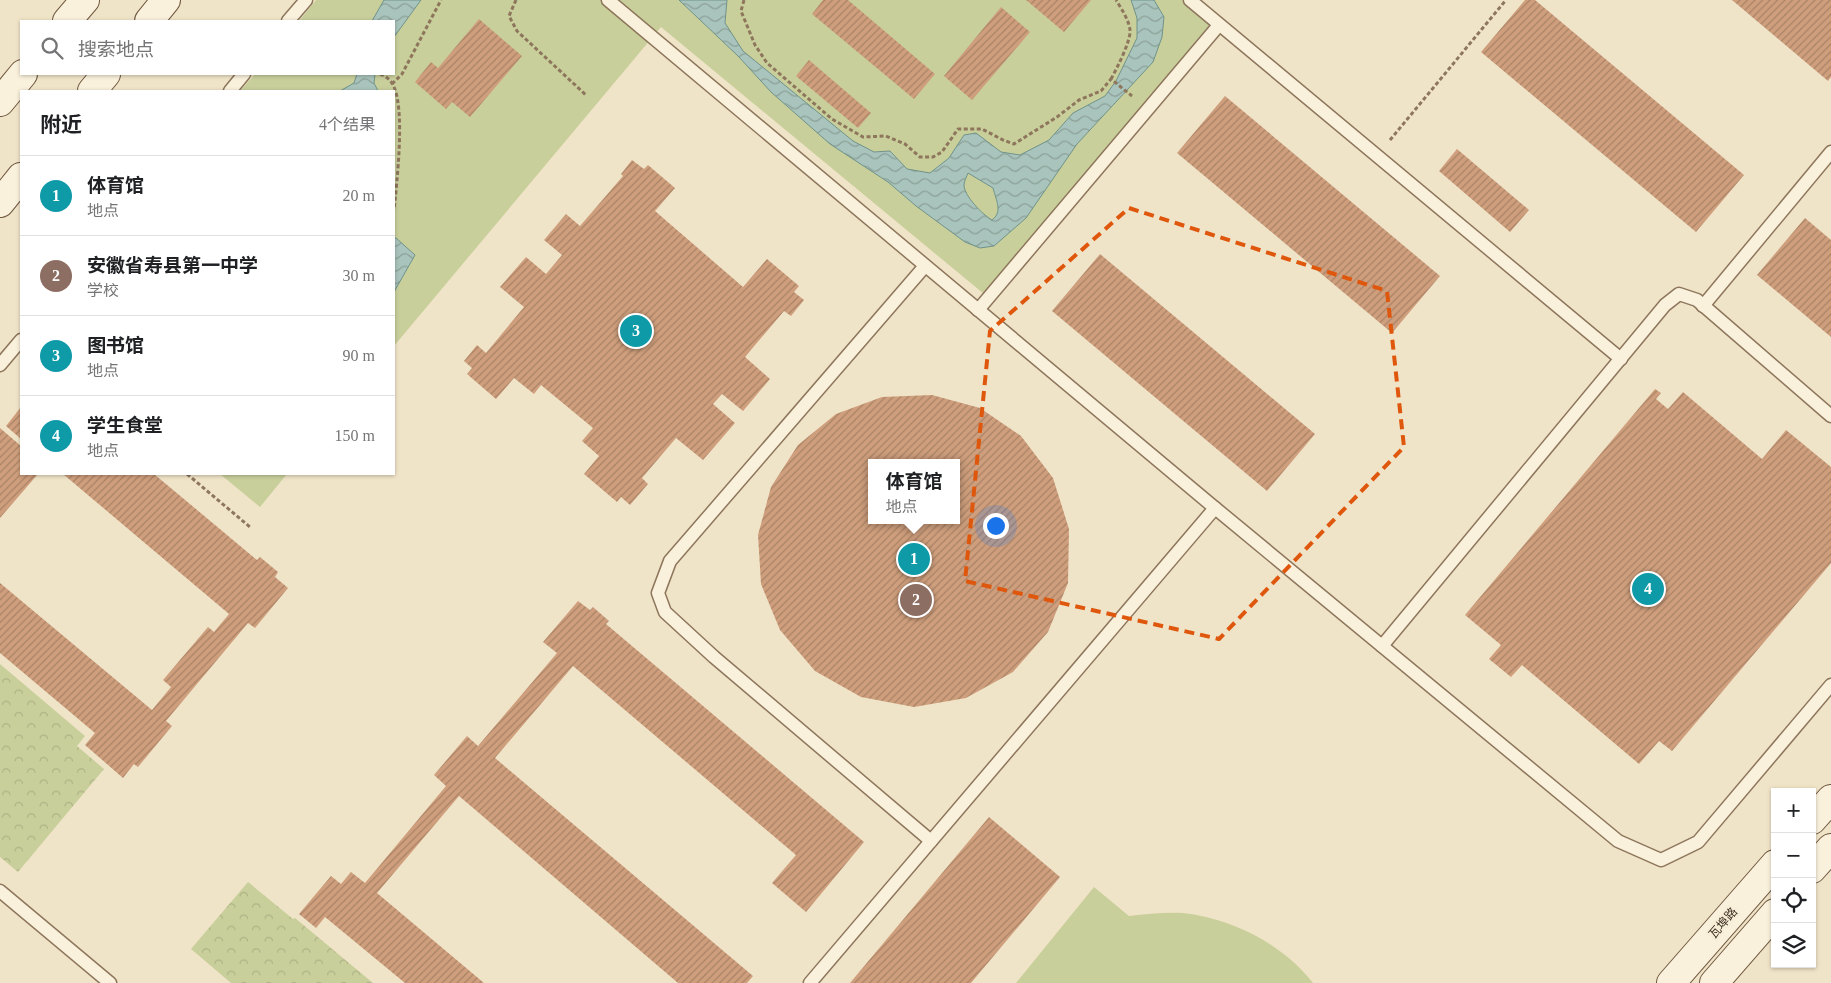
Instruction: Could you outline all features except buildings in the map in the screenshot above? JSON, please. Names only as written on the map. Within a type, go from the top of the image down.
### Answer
[{"type":"street","points":[[69,20],[85,0]]},
{"type":"street","points":[[150,20],[166,0]]},
{"type":"street","points":[[0,102],[22,75]]},
{"type":"street","points":[[93,90],[105,75]]},
{"type":"street","points":[[0,203],[20,178]]},
{"type":"street","points":[[1816,816],[1831,799]]},
{"type":"street","points":[[1816,865],[1831,848]]},
{"type":"street","name":"瓦埠路","points":[[1671,983],[1771,869]]},
{"type":"street","points":[[1714,983],[1771,918]]},
{"type":"lane","points":[[289,20],[306,0]]},
{"type":"lane","points":[[608,0],[1215,508],[1618,841],[1661,860],[1698,842],[1831,685]]},
{"type":"lane","points":[[1190,0],[1621,359]]},
{"type":"lane","points":[[978,310],[1219,25]]},
{"type":"lane","points":[[231,90],[243,75]]},
{"type":"lane","points":[[1703,306],[1831,152]]},
{"type":"lane","points":[[925,266],[670,561],[658,593],[665,612],[714,658],[931,841]]},
{"type":"lane","points":[[1382,646],[1665,305],[1679,294],[1697,300],[1831,416]]},
{"type":"lane","points":[[0,365],[20,341]]},
{"type":"lane","points":[[810,983],[1215,508]]},
{"type":"lane","points":[[0,891],[110,983]]},
{"type":"path","points":[[392,84],[402,74],[441,0]]},
{"type":"path","points":[[516,0],[509,16],[517,31],[586,96]]},
{"type":"path","points":[[744,0],[741,11],[755,45],[767,64],[832,119],[863,138],[886,136],[906,144],[920,157],[933,158],[942,152],[958,129],[982,129],[1014,144],[1057,117],[1079,100],[1101,91],[1111,79],[1120,63],[1130,29],[1124,13],[1116,0]]},
{"type":"path","points":[[1376,156],[1506,0]]},
{"type":"path","points":[[382,75],[389,79],[395,90]]},
{"type":"path","points":[[1111,79],[1148,109]]},
{"type":"path","points":[[395,91],[399,117],[398,175],[395,201]]},
{"type":"path","points":[[188,475],[250,526]]},
{"type":"highlighted area","points":[[1129,208],[1387,291],[1404,447],[1219,639],[965,581],[990,331]]},
{"type":"green space","points":[[316,0],[1182,0],[1211,27],[984,294],[661,27],[395,345],[395,90],[241,90],[254,75],[395,75],[395,20],[300,20]]},
{"type":"green space","points":[[221,475],[286,475],[260,507]]},
{"type":"green space","points":[[0,664],[85,736],[77,746],[104,769],[18,872],[0,857]]},
{"type":"green space","points":[[248,882],[293,919],[295,918],[373,983],[231,983],[191,949]]},
{"type":"green space","points":[[1094,887],[1129,916],[1183,913],[1201,916],[1237,927],[1255,935],[1287,956],[1313,983],[1016,983]]},
{"type":"water","points":[[384,0],[421,0],[395,36],[395,20],[373,20]]},
{"type":"water","points":[[679,0],[727,0],[725,23],[743,51],[853,141],[874,152],[890,151],[907,169],[930,173],[949,158],[964,135],[976,133],[1001,152],[1020,155],[1049,140],[1073,113],[1105,96],[1116,81],[1137,38],[1137,18],[1131,0],[1154,0],[1164,17],[1162,37],[1153,62],[1077,144],[1026,218],[994,246],[980,248],[965,242],[916,206],[888,182],[830,144],[771,92],[738,56]],"holes":[[[968,173],[993,188],[998,210],[992,220],[970,200],[964,183]]]},
{"type":"water","points":[[357,75],[375,75],[374,83],[378,90],[342,90],[354,83]]},
{"type":"water","points":[[395,238],[415,255],[395,290]]},
{"type":"place","name":"图书馆","points":[[636,331]]},
{"type":"place","name":"体育馆","points":[[914,559]]},
{"type":"place","name":"学生食堂","points":[[1648,589]]},
{"type":"place","name":"安徽省寿县第一中学","points":[[916,600]]}]
